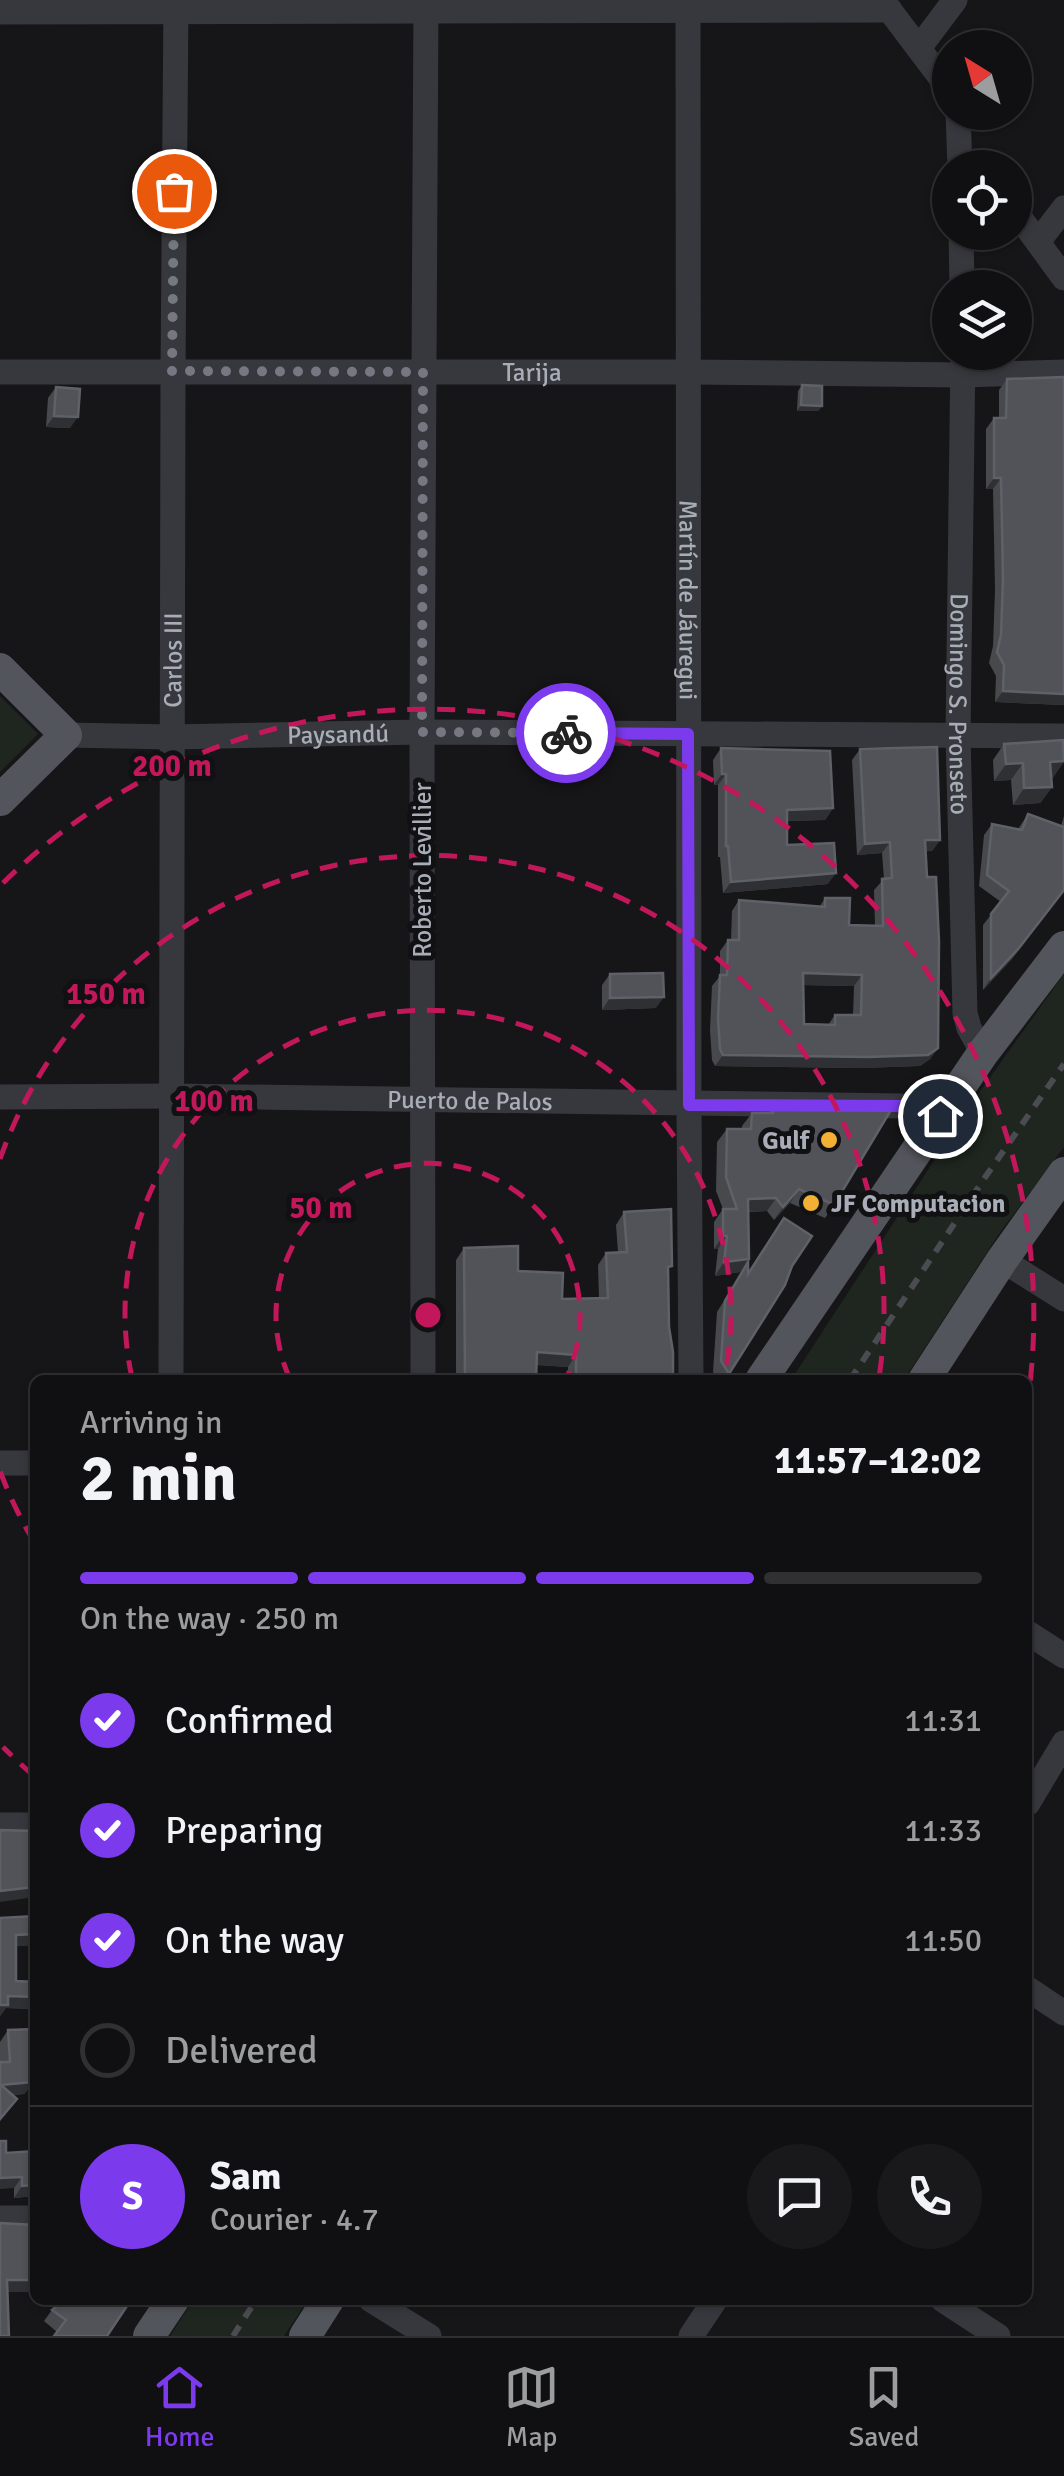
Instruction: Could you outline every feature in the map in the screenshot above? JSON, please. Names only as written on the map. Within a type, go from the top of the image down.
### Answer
[{"type":"main road","points":[[0,669],[66,735],[0,800]]},
{"type":"main road","points":[[764,1375],[983,1053],[1064,948]]},
{"type":"main road","points":[[927,1375],[1064,1173]]},
{"type":"main road","points":[[149,2336],[170,2305]]},
{"type":"main road","points":[[305,2336],[325,2305]]},
{"type":"street","points":[[918,48],[955,0]]},
{"type":"street","points":[[0,12],[176,5],[871,5],[918,48],[932,66]]},
{"type":"street","name":"Carlos III","points":[[172,1375],[176,5]]},
{"type":"street","name":"Roberto Levillier","points":[[424,1375],[426,6]]},
{"type":"street","name":"Martín de Jáuregui","points":[[688,6],[692,1375]]},
{"type":"street","points":[[1038,242],[1064,208]]},
{"type":"street","points":[[1032,234],[1064,278]]},
{"type":"street","name":"Tarija","points":[[0,372],[690,372],[932,365]]},
{"type":"street","name":"Tarija","points":[[1032,369],[1064,372]]},
{"type":"street","name":"Domingo S. Pronseto","points":[[963,370],[958,734],[965,1013],[983,1053]]},
{"type":"street","name":"Paysandú","points":[[66,735],[422,732],[1064,736]]},
{"type":"street","name":"Puerto de Palos","points":[[0,1097],[902,1106],[940,1116]]},
{"type":"street","points":[[1002,1260],[1064,1299]]},
{"type":"street","points":[[0,1463],[30,1463]]},
{"type":"street","points":[[1032,1636],[1064,1656]]},
{"type":"street","points":[[1032,1796],[1064,1744]]},
{"type":"street","points":[[0,1825],[30,1825]]},
{"type":"street","points":[[1032,1992],[1064,2013]]},
{"type":"street","points":[[0,2218],[30,2218]]},
{"type":"street","points":[[379,2305],[429,2336]]},
{"type":"street","points":[[691,2336],[711,2305]]},
{"type":"street","points":[[950,2305],[998,2336]]},
{"type":"shaded area","points":[[0,696],[38,734],[0,772]]},
{"type":"shaded area","points":[[1064,974],[1064,1147],[999,1234],[907,1375],[794,1375],[971,1104]]},
{"type":"shaded area","points":[[190,2305],[305,2305],[284,2336],[170,2336]]},
{"type":"building","points":[[1064,377],[1064,694],[1003,691],[1004,665],[997,652],[1003,579],[1001,478],[994,478],[994,418],[1006,418],[1007,379]]},
{"type":"building","points":[[802,385],[822,386],[822,406],[801,405]]},
{"type":"building","points":[[56,387],[80,389],[78,417],[54,416]]},
{"type":"building","points":[[1063,740],[1064,761],[1050,762],[1052,787],[1024,788],[1023,763],[1006,764],[1004,744]]},
{"type":"building","points":[[937,747],[940,840],[925,840],[927,877],[936,877],[938,1048],[928,1055],[868,1057],[723,1055],[718,1019],[720,975],[727,975],[728,940],[739,940],[739,900],[825,907],[825,898],[850,898],[849,925],[883,926],[882,879],[892,878],[890,842],[865,844],[860,749]],"holes":[[[803,973],[862,975],[861,1015],[835,1015],[835,1025],[804,1024]]]},
{"type":"building","points":[[721,748],[830,751],[833,808],[787,810],[787,845],[834,843],[836,873],[731,882],[726,846],[726,774],[722,774]]},
{"type":"building","points":[[1028,814],[1064,827],[1064,890],[991,978],[991,914],[1009,891],[987,875],[992,824],[1022,830]]},
{"type":"building","points":[[663,973],[664,997],[610,998],[610,974]]},
{"type":"building","points":[[772,1107],[891,1110],[834,1205],[799,1189],[783,1207],[776,1198],[748,1199],[749,1259],[724,1262],[727,1236],[723,1236],[723,1209],[737,1209],[726,1177],[727,1129],[751,1129],[752,1113],[773,1113]]},
{"type":"building","points":[[671,1209],[672,1266],[668,1267],[673,1375],[576,1375],[576,1355],[537,1352],[536,1375],[465,1375],[464,1248],[518,1246],[518,1271],[563,1273],[562,1299],[608,1298],[606,1253],[627,1252],[624,1212]]},
{"type":"building","points":[[784,1218],[812,1236],[729,1374],[721,1361],[725,1301],[748,1262],[748,1274]]},
{"type":"building","points":[[0,1830],[30,1831],[30,1888],[0,1891]]},
{"type":"building","points":[[30,1916],[30,1934],[16,1935],[16,1981],[30,1982],[30,1997],[8,1996],[8,2005],[0,2005],[0,1918]]},
{"type":"building","points":[[30,2029],[30,2082],[1,2085],[17,2099],[0,2119],[0,2062],[10,2062],[8,2030]]},
{"type":"building","points":[[0,2141],[6,2141],[6,2153],[30,2151],[30,2185],[22,2186],[22,2177],[0,2178]]},
{"type":"building","points":[[0,2223],[30,2225],[30,2280],[7,2280],[9,2336],[0,2336]]},
{"type":"building","points":[[58,2305],[128,2305],[107,2336],[54,2336],[66,2320],[52,2310]]},
{"type":"railway","points":[[853,1375],[1064,1064]]},
{"type":"railway","points":[[233,2336],[253,2305]]},
{"type":"way so far","points":[[174,191],[172,371],[423,372],[422,732],[566,733]]},
{"type":"place","name":"Gulf","points":[[829,1140]]},
{"type":"place","name":"JF Computacion","points":[[811,1203]]},
{"type":"route","points":[[566,733],[688,734],[689,1105],[902,1106],[940,1116]]}]
